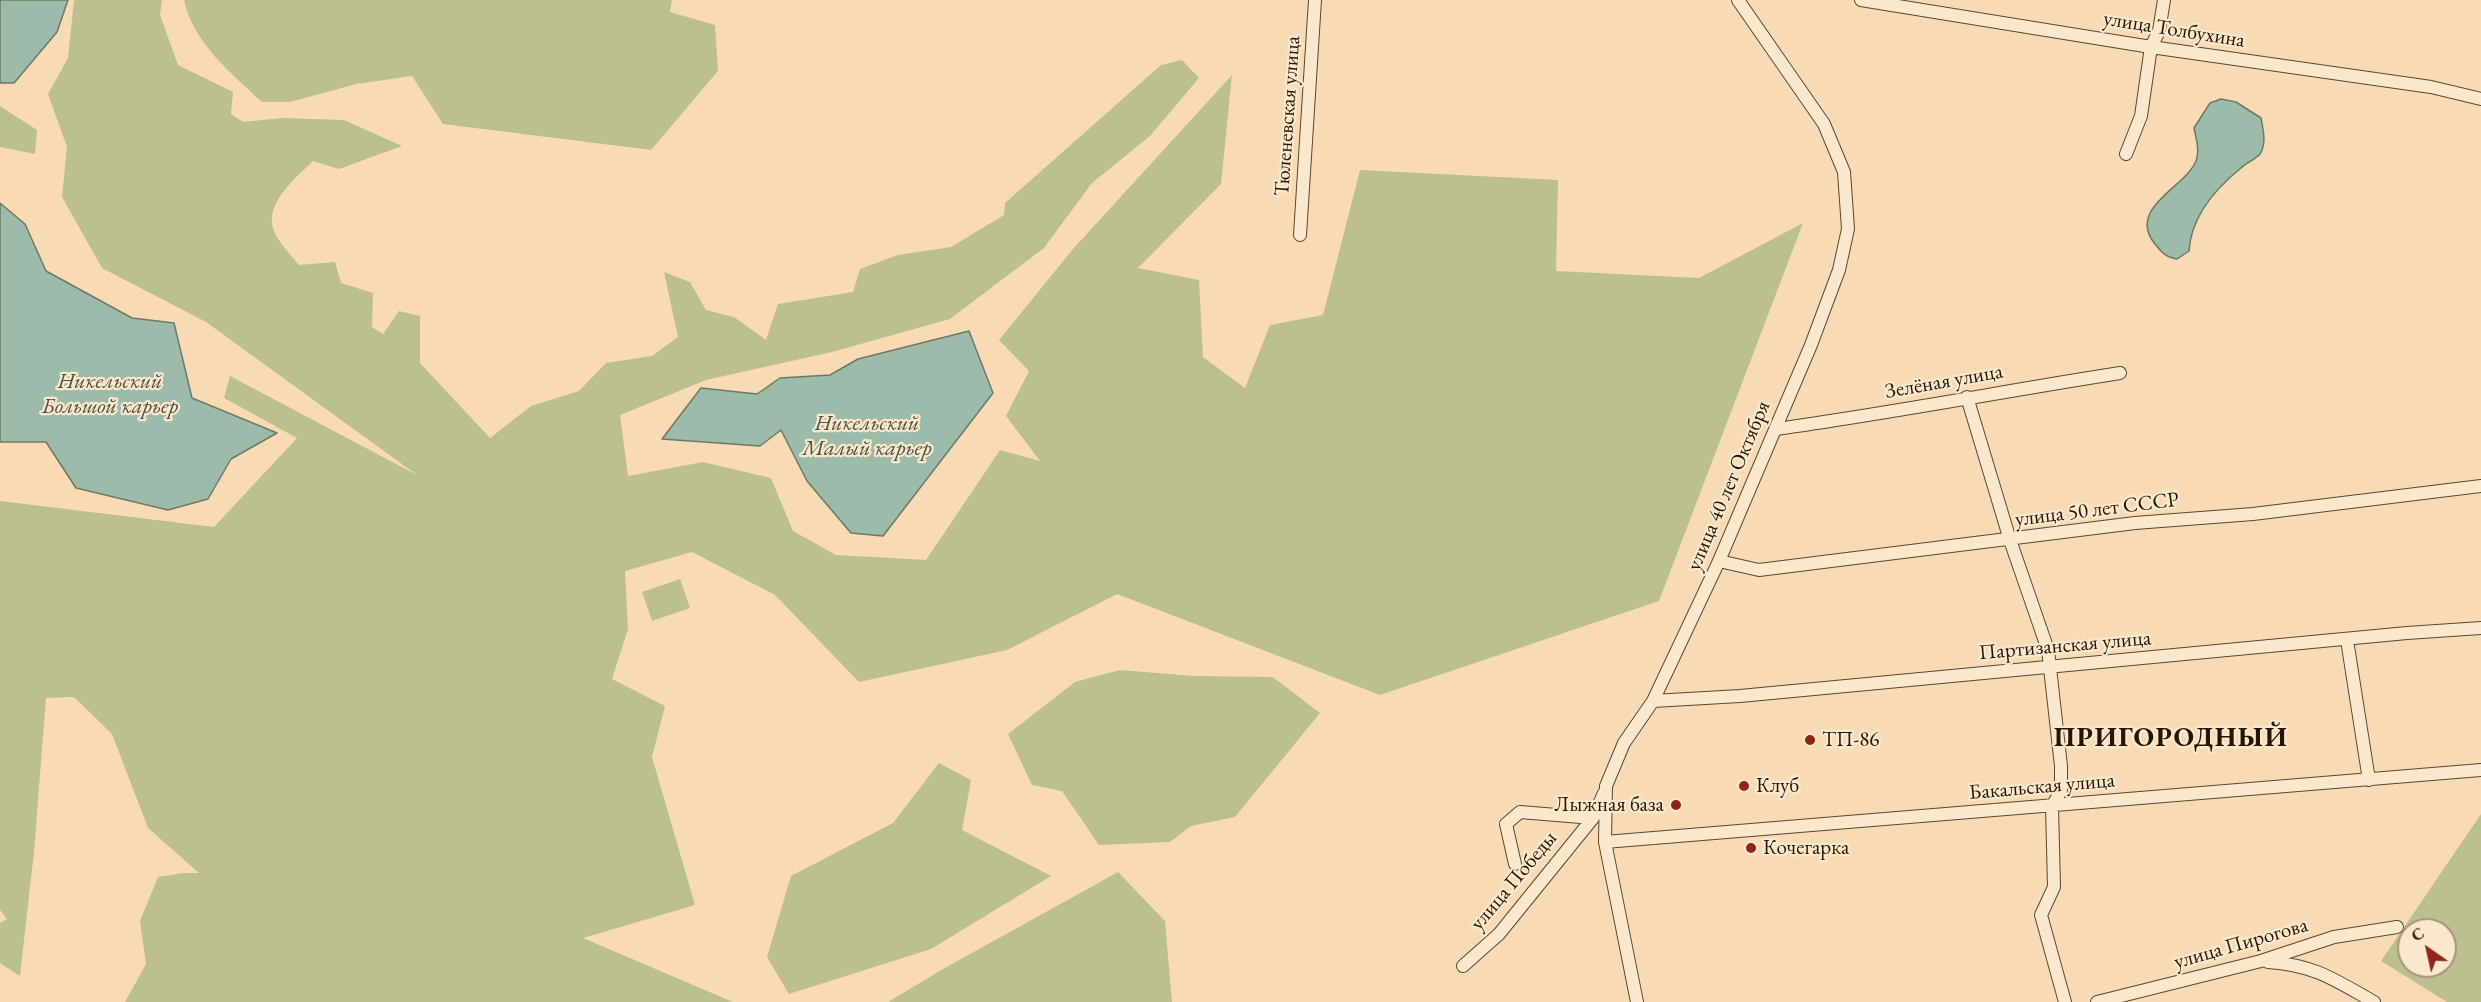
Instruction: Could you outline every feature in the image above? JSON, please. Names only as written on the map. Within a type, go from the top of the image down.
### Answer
[{"type":"street","name":"Тюленевская улица","points":[[1300,235],[1315,0]]},
{"type":"street","name":"улица 40 лет Октября","points":[[1637,1002],[1605,842],[1606,786],[1624,743],[1653,701],[1719,561],[1776,429],[1839,270],[1849,216],[1844,172],[1824,124],[1738,0]]},
{"type":"street","name":"улица Толбухина","points":[[1861,0],[2151,47],[2431,87],[2481,99]]},
{"type":"street","points":[[2126,154],[2141,116],[2151,47],[2159,31],[2164,0]]},
{"type":"street","name":"Зелёная улица","points":[[1776,429],[2120,373]]},
{"type":"street","points":[[1967,397],[2010,540],[2048,650],[2051,666],[2052,702],[2061,766],[2061,791],[2052,806],[2054,887],[2042,915],[2065,1002]]},
{"type":"street","name":"улица 50 лет СССР","points":[[1719,561],[1759,570],[2135,523],[2253,514],[2481,486]]},
{"type":"street","name":"Партизанская улица","points":[[1653,701],[1740,696],[2481,628]]},
{"type":"street","points":[[2347,640],[2369,780]]},
{"type":"street","name":"Бакальская улица","points":[[1605,842],[2481,771]]},
{"type":"street","name":"улица Победы","points":[[1463,966],[1499,934],[1593,818],[1606,786]]},
{"type":"street","points":[[1515,864],[1506,824],[1520,812],[1593,818]]},
{"type":"street","name":"улица Пирогова","points":[[2097,1002],[2261,962],[2334,937],[2397,927]]},
{"type":"street","points":[[2261,962],[2290,963],[2319,971],[2374,1002]]},
{"type":"green space","points":[[74,0],[162,0],[160,15],[178,65],[233,92],[231,114],[243,122],[283,118],[344,120],[402,146],[339,169],[313,161],[277,201],[272,221],[274,231],[299,265],[335,262],[341,283],[373,293],[372,327],[383,334],[399,311],[420,316],[420,363],[490,438],[531,406],[579,391],[606,363],[652,356],[678,337],[664,272],[690,282],[706,310],[734,317],[766,340],[778,304],[853,292],[860,269],[898,255],[951,247],[1004,215],[1005,203],[1161,65],[1182,60],[1199,78],[1150,136],[1092,183],[1044,248],[950,319],[832,352],[706,380],[620,415],[628,476],[703,462],[771,478],[793,531],[836,555],[926,560],[1000,450],[1040,461],[1006,416],[1029,371],[999,340],[1073,249],[1232,75],[1221,184],[1138,268],[1199,280],[1203,357],[1245,388],[1270,325],[1323,315],[1360,170],[1558,180],[1556,271],[1699,278],[1803,223],[1659,601],[1380,695],[1117,594],[1007,650],[859,682],[775,595],[692,552],[625,571],[628,629],[612,679],[665,706],[652,757],[695,905],[583,938],[733,1002],[125,1002],[146,964],[140,921],[158,877],[199,873],[148,828],[112,734],[74,697],[46,698],[34,852],[20,976],[0,963],[0,923],[7,919],[0,910],[0,501],[214,527],[297,438],[224,398],[230,376],[417,475],[206,322],[102,268],[62,197],[67,147],[48,94],[68,58]]},
{"type":"green space","points":[[184,0],[672,0],[670,12],[715,25],[718,71],[651,150],[443,124],[412,76],[356,84],[290,102],[262,102],[215,57],[205,44],[189,16]]},
{"type":"green space","points":[[0,106],[37,130],[35,154],[0,147]]},
{"type":"green space","points":[[680,579],[690,608],[652,621],[642,592]]},
{"type":"green space","points":[[1120,670],[1194,676],[1273,677],[1320,713],[1235,817],[1191,826],[1170,842],[1099,845],[1062,791],[1032,785],[1008,734],[1075,682]]},
{"type":"green space","points":[[939,763],[971,780],[962,830],[1051,876],[931,949],[789,994],[767,957],[791,876],[893,823]]},
{"type":"green space","points":[[2481,814],[2481,1002],[2447,1002],[2408,978],[2457,978],[2457,918],[2410,918]]},
{"type":"green space","points":[[1118,872],[1165,921],[1172,1002],[888,1002],[943,969]]},
{"type":"green space","points":[[2397,937],[2397,971],[2381,961]]},
{"type":"water","points":[[0,0],[68,0],[57,32],[14,83],[0,83]]},
{"type":"water","points":[[2221,99],[2236,102],[2261,118],[2264,136],[2262,150],[2258,156],[2222,185],[2199,215],[2189,251],[2177,259],[2173,258],[2164,254],[2155,244],[2148,231],[2148,220],[2152,209],[2160,199],[2190,171],[2196,161],[2198,149],[2194,128],[2210,103]]},
{"type":"water","name":"Никельский Большой карьер","points":[[0,203],[25,224],[46,271],[132,318],[174,323],[192,398],[277,433],[231,459],[208,499],[168,510],[76,488],[46,442],[0,442]]},
{"type":"water","name":"Никельский Малый карьер","points":[[969,331],[993,393],[883,536],[851,533],[807,481],[781,430],[760,446],[662,439],[701,388],[757,394],[780,378],[830,375],[858,359]]},
{"type":"place","name":"ТП-86","points":[[1810,740]]},
{"type":"place","name":"Клуб","points":[[1744,786]]},
{"type":"place","name":"Лыжная база","points":[[1676,805]]},
{"type":"place","name":"Кочегарка","points":[[1751,848]]},
{"type":"district","name":"ПРИГОРОДНЫЙ","points":[[2171,739]]}]
